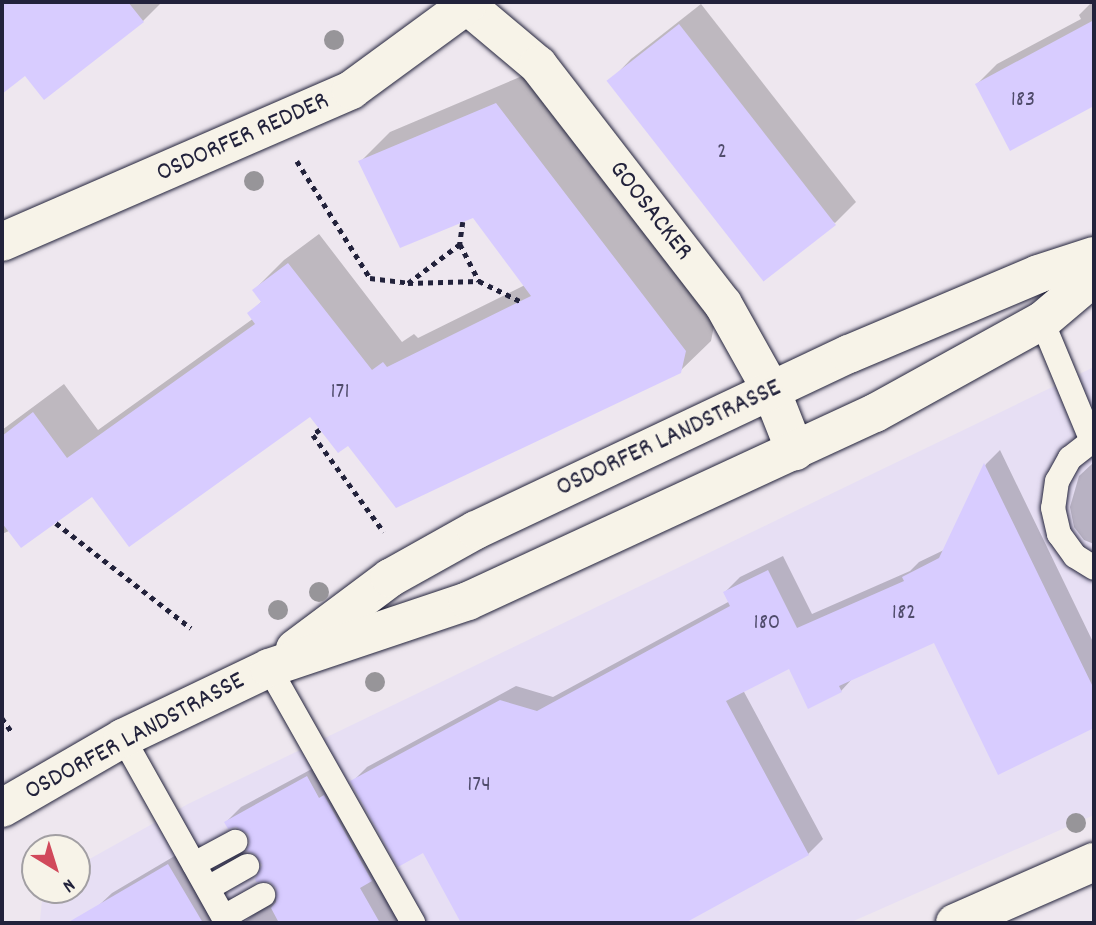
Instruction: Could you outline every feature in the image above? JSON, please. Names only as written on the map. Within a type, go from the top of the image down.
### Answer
[{"type":"main road","name":"OSDORFER REDDER","points":[[2,242],[351,90],[465,3]]},
{"type":"main road","name":"GOOSACKER","points":[[465,3],[538,65],[723,304],[771,390],[795,451]]},
{"type":"main road","name":"OSDORFER LANDSTRASSE","points":[[269,668],[390,578],[477,530],[771,390],[1038,274],[1094,256]]},
{"type":"main road","name":"OSDORFER LANDSTRASSE","points":[[2,808],[123,738],[269,668],[468,601],[875,413],[1042,321],[1094,277]]},
{"type":"main road","points":[[955,923],[1094,862]]},
{"type":"lane","points":[[1042,321],[1092,441],[1070,458],[1057,481],[1053,508],[1059,534],[1075,556],[1094,568]]},
{"type":"lane","points":[[269,668],[326,791],[356,844],[413,923]]},
{"type":"lane","points":[[123,738],[225,920],[263,895]]},
{"type":"lane","points":[[194,864],[235,842]]},
{"type":"lane","points":[[208,888],[247,866]]},
{"type":"path","points":[[274,125],[370,278],[408,282],[479,281],[520,301]]},
{"type":"path","points":[[463,222],[460,244],[479,281]]},
{"type":"path","points":[[408,282],[460,244]]},
{"type":"path","points":[[320,430],[313,435],[386,535]]},
{"type":"path","points":[[56,523],[191,628]]},
{"type":"path","points":[[2,719],[11,731]]},
{"type":"shaded area","points":[[1094,367],[1094,815],[849,923],[42,923],[42,904],[91,904],[91,858],[188,804]]},
{"type":"building","points":[[2,2],[128,2],[144,22],[44,100],[25,76],[2,94]]},
{"type":"building","points":[[1094,20],[1094,106],[1010,151],[975,84]]},
{"type":"building","points":[[679,24],[836,225],[763,282],[607,81]]},
{"type":"building","points":[[496,103],[686,351],[681,373],[396,508],[348,446],[338,453],[310,417],[129,547],[92,497],[21,548],[2,523],[2,436],[33,412],[67,458],[255,324],[247,313],[261,302],[252,290],[288,263],[372,370],[383,362],[387,367],[531,296],[473,218],[400,248],[358,161]]},
{"type":"building","points":[[984,463],[1094,689],[1094,728],[998,775],[934,643],[839,686],[842,692],[808,709],[789,669],[726,701],[809,855],[685,923],[461,923],[423,853],[398,867],[350,781],[500,700],[537,711],[730,606],[723,592],[768,570],[797,628],[904,581],[902,577],[939,558]]},
{"type":"building","points":[[307,776],[319,798],[324,795],[372,881],[360,888],[380,923],[279,923],[271,908],[276,902],[276,888],[270,882],[256,882],[262,865],[255,854],[246,851],[250,843],[248,834],[236,827],[228,829],[224,822]]},
{"type":"building","points":[[168,864],[203,923],[67,923]]}]
